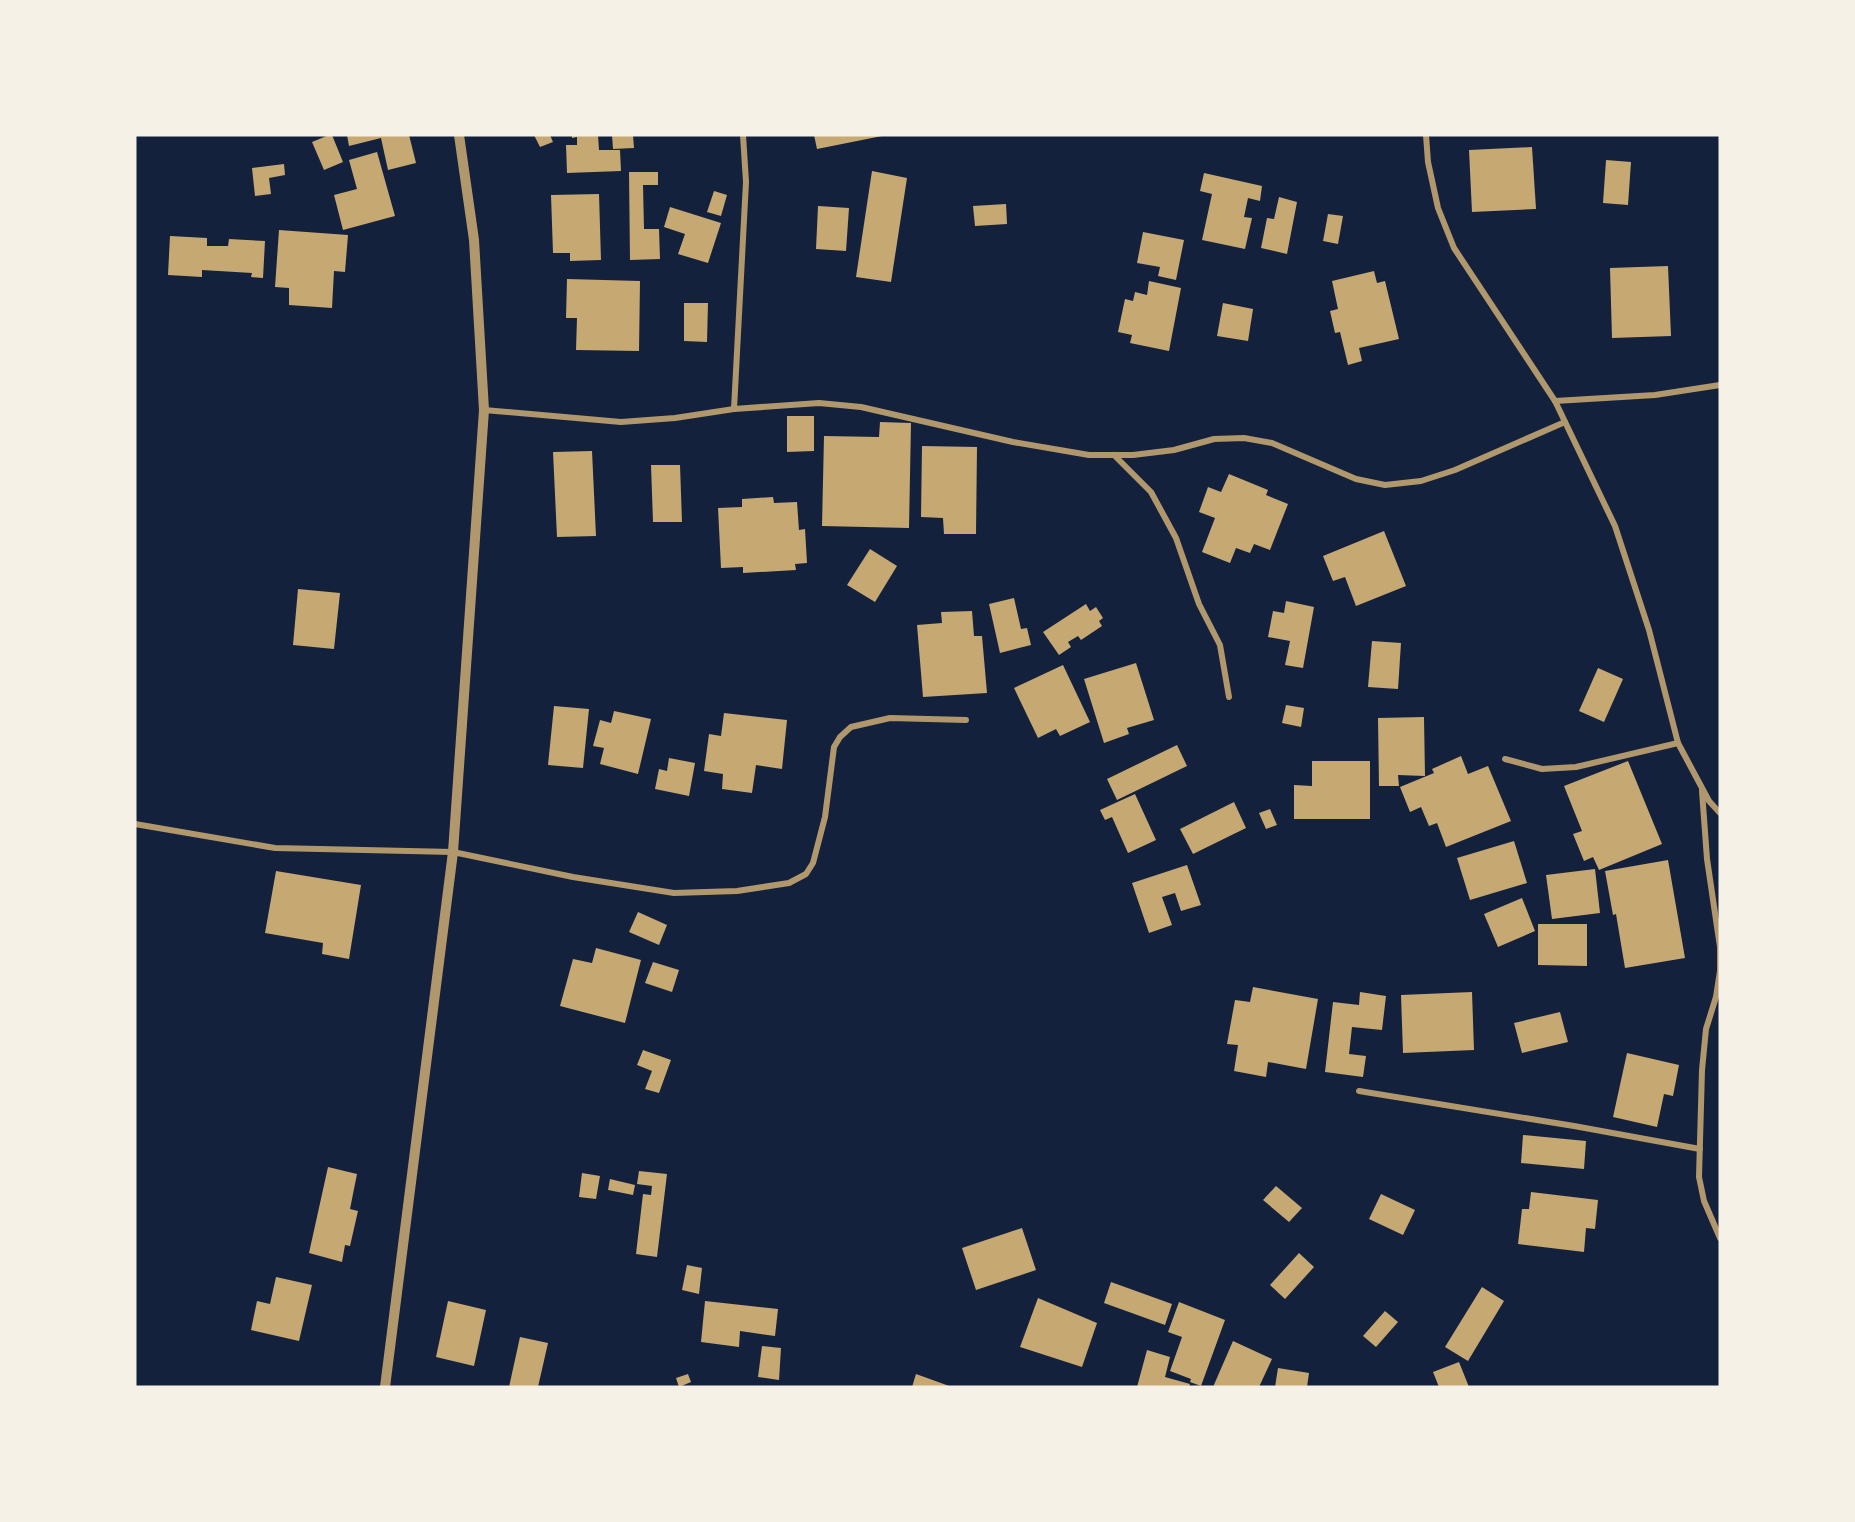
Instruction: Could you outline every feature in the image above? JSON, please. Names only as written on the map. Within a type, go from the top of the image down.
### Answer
[{"type":"street","points":[[384,1387],[453,852],[484,410],[474,240],[459,135]]},
{"type":"street","points":[[734,409],[746,182],[743,135]]},
{"type":"street","points":[[1426,135],[1428,162],[1438,208],[1455,248],[1555,401],[1615,526],[1649,630],[1678,743],[1709,801],[1720,813]]},
{"type":"street","points":[[1555,401],[1655,395],[1720,385]]},
{"type":"street","points":[[484,410],[621,422],[675,418],[734,409],[819,403],[861,407],[1013,442],[1089,455],[1174,450],[1214,439],[1244,438],[1272,443],[1356,479],[1385,485],[1421,481],[1455,470],[1565,422]]},
{"type":"street","points":[[1114,455],[1151,492],[1176,538],[1199,604],[1220,645],[1229,697]]},
{"type":"street","points":[[135,824],[275,848],[453,852],[573,877],[674,893],[737,891],[789,883],[806,874],[813,863],[825,817],[834,747],[840,737],[851,727],[890,717],[966,720]]},
{"type":"street","points":[[1505,759],[1542,769],[1576,767],[1678,743]]},
{"type":"street","points":[[1702,787],[1707,858],[1720,947],[1720,971],[1716,997],[1706,1029],[1702,1070],[1700,1177],[1704,1201],[1720,1238]]},
{"type":"street","points":[[1359,1091],[1700,1149]]},
{"type":"building","points":[[332,135],[343,162],[324,170],[312,142]]},
{"type":"building","points":[[347,135],[409,135],[416,163],[388,170],[381,138],[349,146]]},
{"type":"building","points":[[534,135],[550,135],[553,142],[540,147]]},
{"type":"building","points":[[572,135],[598,135],[599,150],[620,150],[621,171],[567,173],[566,145],[577,145],[577,137],[572,138]]},
{"type":"building","points":[[612,135],[633,135],[634,148],[613,149]]},
{"type":"building","points":[[814,135],[882,135],[882,136],[817,149]]},
{"type":"building","points":[[1532,147],[1536,209],[1472,212],[1469,150]]},
{"type":"building","points":[[377,152],[395,216],[343,230],[334,195],[357,189],[349,160]]},
{"type":"building","points":[[1606,160],[1631,162],[1628,205],[1603,203]]},
{"type":"building","points":[[284,164],[285,175],[269,178],[271,194],[255,196],[252,168]]},
{"type":"building","points":[[872,171],[907,178],[891,282],[856,277]]},
{"type":"building","points":[[629,172],[658,172],[658,185],[643,185],[644,229],[659,229],[660,259],[630,260]]},
{"type":"building","points":[[1204,173],[1262,186],[1260,201],[1248,198],[1244,217],[1252,218],[1245,249],[1202,240],[1212,194],[1200,191]]},
{"type":"building","points":[[714,191],[727,195],[721,216],[707,212]]},
{"type":"building","points":[[599,194],[601,260],[570,261],[570,253],[553,253],[551,195]]},
{"type":"building","points":[[1279,197],[1297,202],[1287,254],[1261,248],[1267,218],[1274,219]]},
{"type":"building","points":[[1006,204],[1007,224],[975,226],[973,206]]},
{"type":"building","points":[[818,206],[849,208],[846,251],[816,249]]},
{"type":"building","points":[[670,207],[721,223],[708,263],[678,254],[685,234],[664,227]]},
{"type":"building","points":[[1328,214],[1343,216],[1338,244],[1323,241]]},
{"type":"building","points":[[279,230],[348,235],[345,272],[334,271],[332,308],[289,305],[289,288],[275,287]]},
{"type":"building","points":[[1143,232],[1184,240],[1176,280],[1158,276],[1160,267],[1137,263]]},
{"type":"building","points":[[170,236],[207,238],[207,246],[228,246],[229,239],[265,241],[263,278],[251,277],[252,273],[202,270],[202,277],[168,275]]},
{"type":"building","points":[[1668,266],[1671,336],[1612,338],[1610,268]]},
{"type":"building","points":[[1374,271],[1377,283],[1385,281],[1399,339],[1359,348],[1362,361],[1348,365],[1340,332],[1335,333],[1330,311],[1338,309],[1332,281]]},
{"type":"building","points":[[567,279],[640,281],[639,351],[576,350],[577,318],[566,318]]},
{"type":"building","points":[[1149,281],[1181,288],[1169,351],[1130,343],[1132,335],[1118,332],[1125,299],[1133,301],[1135,292],[1147,295]]},
{"type":"building","points":[[684,303],[708,303],[707,342],[684,341]]},
{"type":"building","points":[[1223,303],[1253,309],[1248,341],[1217,336]]},
{"type":"building","points":[[787,416],[814,416],[814,451],[787,452]]},
{"type":"building","points":[[880,422],[911,423],[909,528],[822,526],[824,436],[879,437]]},
{"type":"building","points":[[922,446],[977,447],[976,534],[944,534],[943,518],[921,517]]},
{"type":"building","points":[[592,451],[596,536],[557,537],[553,452]]},
{"type":"building","points":[[651,465],[680,465],[682,522],[653,522]]},
{"type":"building","points":[[1229,474],[1268,490],[1266,495],[1288,504],[1270,550],[1254,544],[1250,553],[1236,548],[1230,563],[1202,552],[1215,518],[1199,512],[1208,487],[1221,492]]},
{"type":"building","points":[[773,497],[774,503],[797,502],[799,530],[805,529],[807,563],[795,564],[796,570],[743,573],[743,567],[721,568],[718,508],[742,507],[742,499]]},
{"type":"building","points":[[1384,531],[1406,586],[1356,606],[1345,577],[1333,581],[1323,556]]},
{"type":"building","points":[[870,549],[897,566],[875,602],[847,585]]},
{"type":"building","points":[[298,589],[340,593],[334,649],[293,645]]},
{"type":"building","points":[[1014,598],[1021,629],[1027,628],[1031,645],[1000,653],[989,604]]},
{"type":"building","points":[[1286,601],[1314,607],[1303,668],[1285,665],[1290,641],[1268,637],[1273,611],[1284,613]]},
{"type":"building","points":[[1086,604],[1090,611],[1096,607],[1103,618],[1099,621],[1102,626],[1081,640],[1078,636],[1068,642],[1071,647],[1059,655],[1043,632]]},
{"type":"building","points":[[972,611],[974,636],[982,636],[987,693],[923,697],[917,625],[942,623],[941,612]]},
{"type":"building","points":[[1372,641],[1401,643],[1398,689],[1368,687]]},
{"type":"building","points":[[1136,663],[1154,720],[1127,728],[1129,734],[1104,743],[1084,679]]},
{"type":"building","points":[[1063,665],[1090,722],[1060,736],[1056,729],[1038,738],[1014,688]]},
{"type":"building","points":[[1598,668],[1623,679],[1604,722],[1579,711]]},
{"type":"building","points":[[1286,705],[1304,708],[1301,727],[1282,723]]},
{"type":"building","points":[[554,706],[589,709],[583,768],[548,765]]},
{"type":"building","points":[[614,711],[651,719],[638,774],[600,764],[604,748],[593,746],[600,720],[611,723]]},
{"type":"building","points":[[724,713],[787,720],[782,769],[756,765],[752,793],[722,789],[723,774],[704,771],[709,734],[721,736]]},
{"type":"building","points":[[1424,717],[1425,776],[1398,775],[1399,786],[1379,786],[1378,718]]},
{"type":"building","points":[[1177,745],[1187,766],[1117,800],[1107,779]]},
{"type":"building","points":[[1461,756],[1468,774],[1488,766],[1511,821],[1446,847],[1437,823],[1429,826],[1421,807],[1410,812],[1400,787],[1434,773],[1432,769]]},
{"type":"building","points":[[669,758],[695,763],[689,796],[655,789],[659,769],[667,771]]},
{"type":"building","points":[[1312,761],[1370,761],[1370,819],[1294,819],[1294,785],[1312,786]]},
{"type":"building","points":[[1628,761],[1662,844],[1599,870],[1593,857],[1584,861],[1573,834],[1582,831],[1564,786]]},
{"type":"building","points":[[1135,794],[1156,840],[1128,853],[1112,817],[1105,820],[1100,810]]},
{"type":"building","points":[[1234,802],[1246,828],[1193,854],[1180,829]]},
{"type":"building","points":[[1270,809],[1277,825],[1266,829],[1259,813]]},
{"type":"building","points":[[1514,841],[1527,883],[1470,900],[1457,858]]},
{"type":"building","points":[[1668,860],[1685,958],[1625,968],[1616,914],[1613,915],[1605,871]]},
{"type":"building","points":[[1187,865],[1201,905],[1181,911],[1175,893],[1162,897],[1172,925],[1149,933],[1132,883]]},
{"type":"building","points":[[1595,869],[1600,913],[1552,919],[1546,875]]},
{"type":"building","points":[[276,871],[361,885],[349,959],[322,954],[323,943],[265,933]]},
{"type":"building","points":[[1522,898],[1535,931],[1498,947],[1484,914]]},
{"type":"building","points":[[638,912],[667,925],[659,945],[629,932]]},
{"type":"building","points":[[1538,924],[1587,924],[1587,966],[1538,965]]},
{"type":"building","points":[[596,948],[641,960],[625,1023],[560,1006],[573,959],[592,963]]},
{"type":"building","points":[[653,962],[679,970],[672,992],[645,983]]},
{"type":"building","points":[[1253,987],[1318,999],[1306,1069],[1268,1062],[1266,1077],[1234,1071],[1238,1045],[1227,1044],[1235,1000],[1250,1002]]},
{"type":"building","points":[[1360,992],[1386,996],[1382,1030],[1352,1027],[1349,1054],[1366,1056],[1363,1077],[1325,1072],[1333,1002],[1359,1005]]},
{"type":"building","points":[[1472,992],[1474,1050],[1403,1053],[1401,995]]},
{"type":"building","points":[[1560,1012],[1568,1042],[1522,1053],[1514,1023]]},
{"type":"building","points":[[643,1050],[671,1060],[659,1093],[645,1089],[652,1071],[637,1065]]},
{"type":"building","points":[[1627,1053],[1679,1065],[1673,1096],[1664,1094],[1657,1127],[1613,1117]]},
{"type":"building","points":[[1523,1135],[1586,1141],[1584,1169],[1521,1163]]},
{"type":"building","points":[[328,1167],[357,1174],[350,1209],[358,1211],[350,1246],[345,1245],[342,1262],[309,1253]]},
{"type":"building","points":[[639,1171],[667,1174],[657,1257],[636,1254],[643,1194],[651,1195],[652,1186],[637,1184]]},
{"type":"building","points":[[582,1173],[600,1176],[596,1199],[579,1197]]},
{"type":"building","points":[[610,1179],[635,1185],[633,1195],[608,1190]]},
{"type":"building","points":[[1276,1186],[1302,1208],[1289,1222],[1263,1200]]},
{"type":"building","points":[[1531,1192],[1598,1200],[1595,1229],[1586,1228],[1584,1252],[1518,1244],[1522,1209],[1529,1209]]},
{"type":"building","points":[[1381,1194],[1415,1210],[1403,1235],[1369,1219]]},
{"type":"building","points":[[1022,1228],[1036,1270],[976,1290],[962,1248]]},
{"type":"building","points":[[1299,1253],[1314,1267],[1285,1299],[1270,1285]]},
{"type":"building","points":[[687,1265],[702,1268],[699,1294],[682,1290]]},
{"type":"building","points":[[276,1277],[312,1285],[299,1341],[251,1330],[257,1301],[270,1304]]},
{"type":"building","points":[[1111,1282],[1172,1304],[1165,1325],[1104,1303]]},
{"type":"building","points":[[1482,1287],[1504,1301],[1468,1361],[1445,1347]]},
{"type":"building","points":[[1038,1298],[1097,1323],[1082,1367],[1020,1347]]},
{"type":"building","points":[[448,1301],[486,1310],[474,1366],[436,1357]]},
{"type":"building","points":[[705,1301],[778,1309],[775,1336],[740,1331],[739,1347],[701,1342]]},
{"type":"building","points":[[1179,1302],[1225,1320],[1201,1386],[1190,1382],[1191,1379],[1170,1371],[1182,1337],[1168,1332]]},
{"type":"building","points":[[1385,1311],[1398,1322],[1376,1347],[1363,1336]]},
{"type":"building","points":[[520,1337],[548,1343],[538,1387],[509,1387]]},
{"type":"building","points":[[1233,1341],[1272,1359],[1259,1387],[1213,1387]]},
{"type":"building","points":[[762,1346],[781,1348],[779,1380],[758,1377]]},
{"type":"building","points":[[1147,1350],[1170,1357],[1165,1377],[1190,1384],[1189,1387],[1137,1387]]},
{"type":"building","points":[[1459,1362],[1469,1387],[1439,1387],[1433,1372]]},
{"type":"building","points":[[1278,1368],[1309,1373],[1307,1387],[1275,1387]]},
{"type":"building","points":[[688,1374],[691,1382],[679,1387],[676,1378]]},
{"type":"building","points":[[916,1374],[952,1387],[912,1387]]}]
